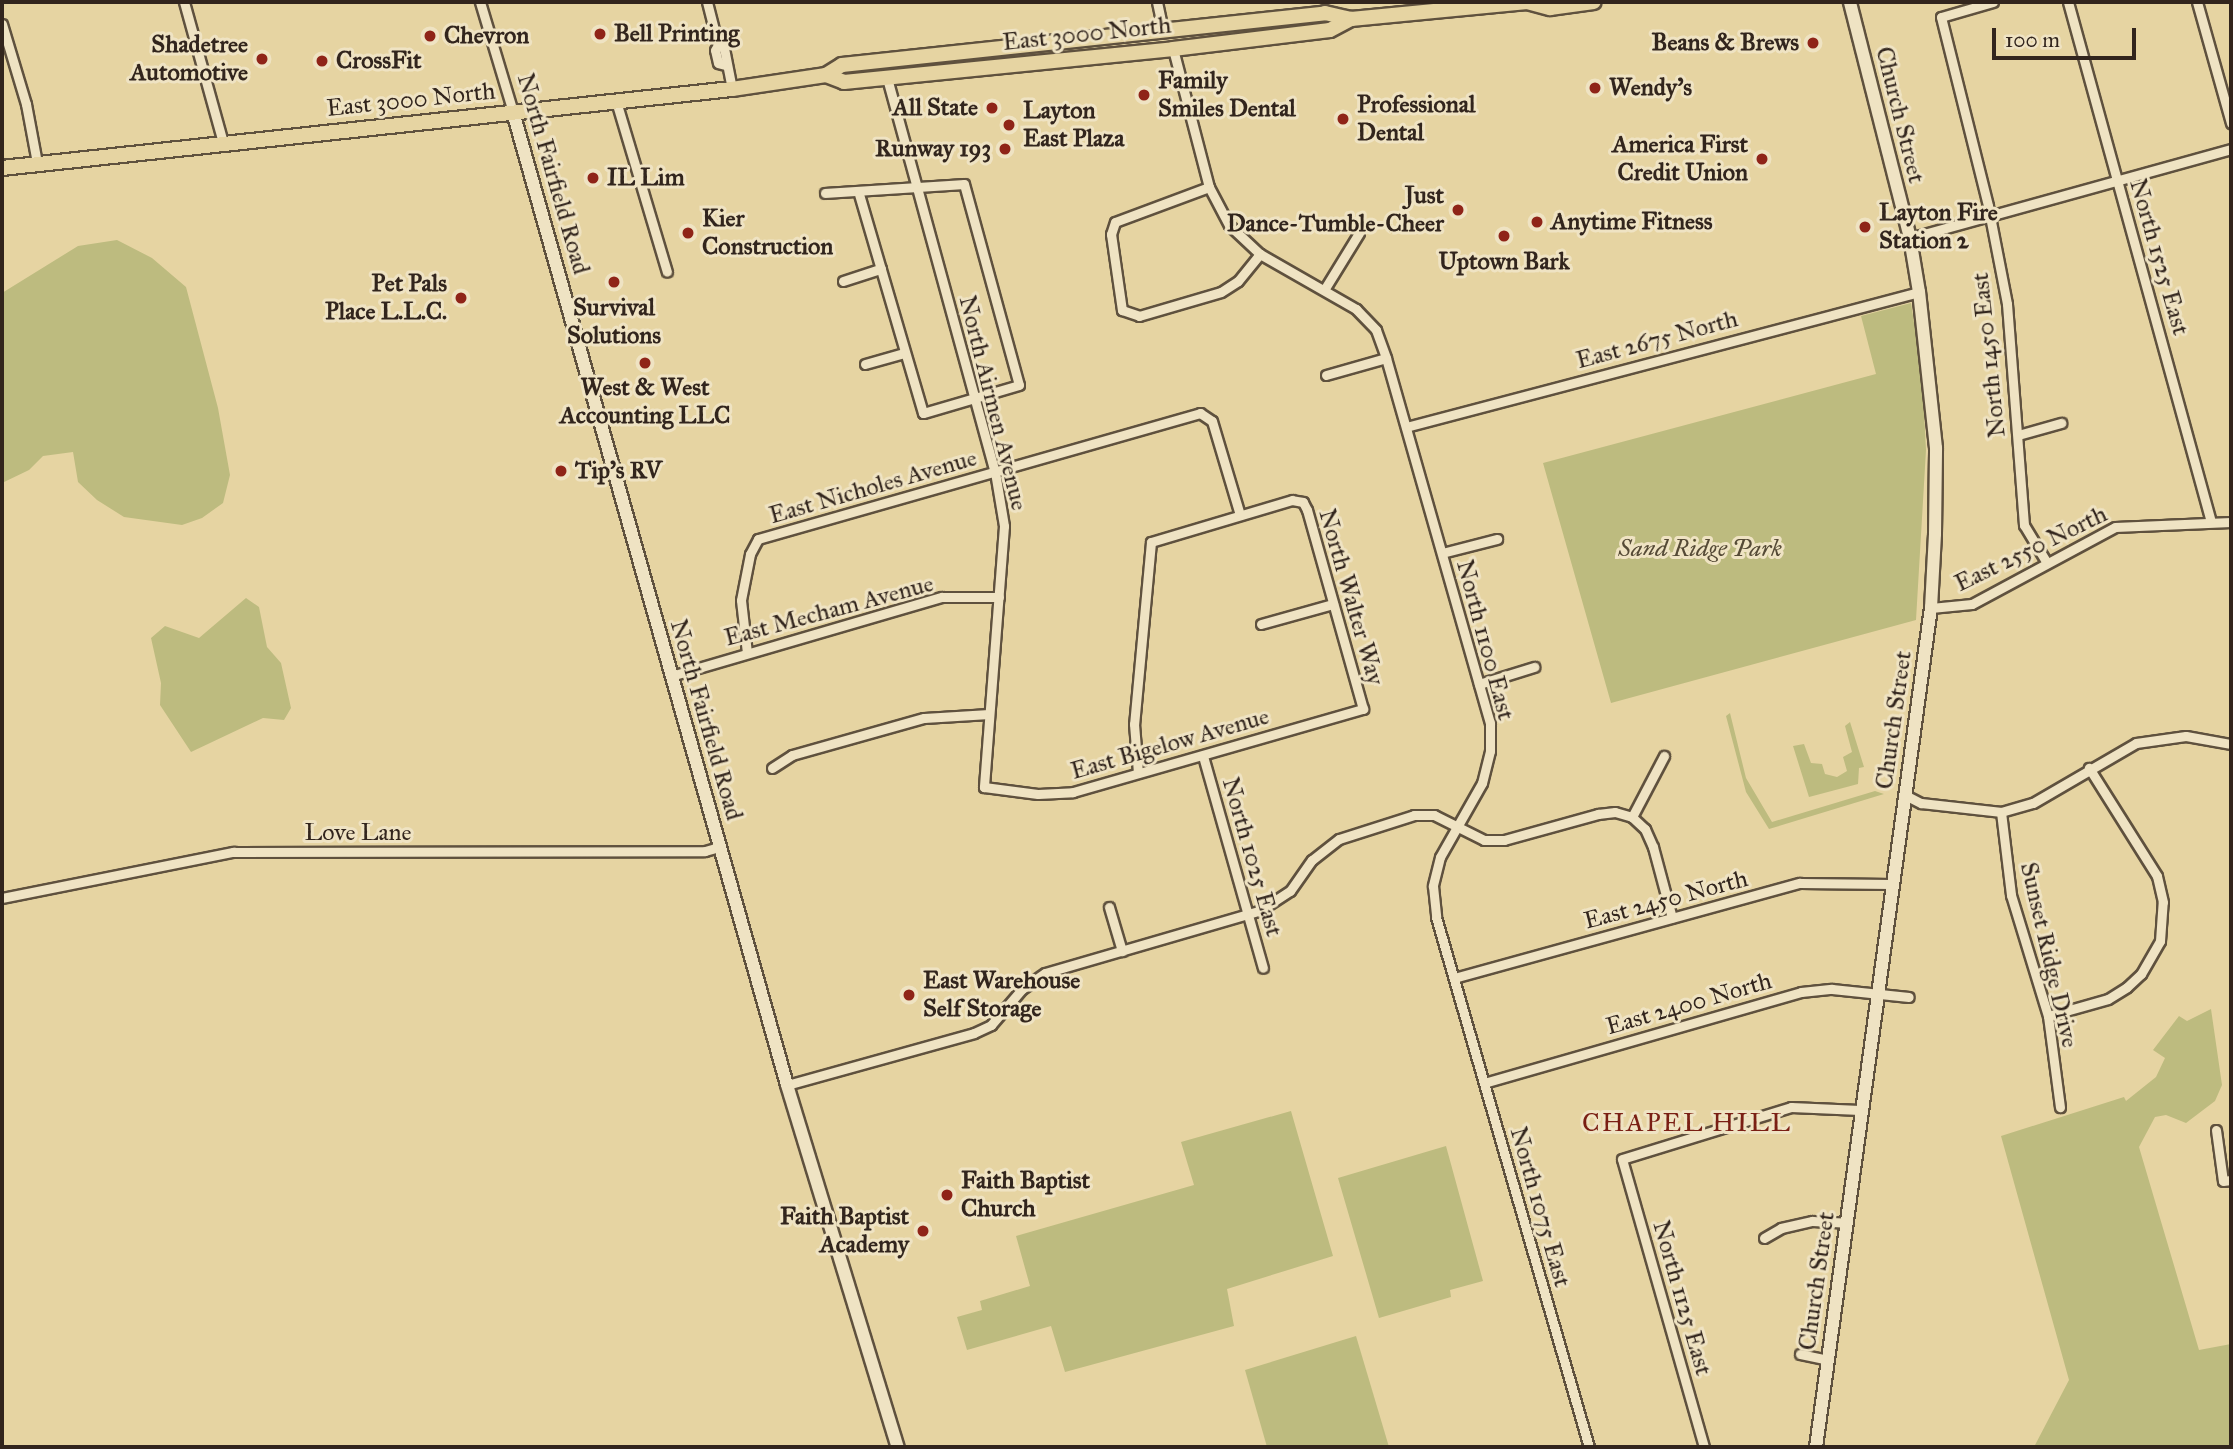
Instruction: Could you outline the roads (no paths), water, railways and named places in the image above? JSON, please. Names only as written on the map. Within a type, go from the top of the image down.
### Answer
[{"type":"main road","name":"East 3000 North","points":[[2,168],[732,89],[826,75],[842,65],[1325,13],[1344,18],[1527,2],[1550,8],[1594,2]]},
{"type":"main road","name":"East 3000 North","points":[[826,75],[844,82],[1173,49],[1329,30],[1344,18]]},
{"type":"main road","points":[[984,67],[1004,58],[1150,41],[1163,30]]},
{"type":"street","points":[[184,2],[223,143]]},
{"type":"street","name":"North Fairfield Road","points":[[480,2],[787,1085],[898,1447]]},
{"type":"street","points":[[707,2],[718,45],[724,48],[725,65],[732,89]]},
{"type":"street","points":[[1157,2],[1163,30]]},
{"type":"street","name":"Church Street","points":[[1816,1447],[1860,1110],[1931,608],[1936,448],[1919,292],[1910,238],[1850,2]]},
{"type":"street","name":"North 1450 East","points":[[1993,2],[1941,17],[1990,218],[2007,304],[2025,525],[2047,563]]},
{"type":"street","name":"North 1525 East","points":[[2068,2],[2211,522]]},
{"type":"street","points":[[2197,2],[2231,123]]},
{"type":"street","points":[[2,24],[26,104],[37,163]]},
{"type":"street","name":"North 1100 East","points":[[1173,49],[1209,187],[1229,225],[1259,254],[1356,309],[1376,330],[1386,358],[1490,723],[1490,751],[1482,783],[1455,825],[1433,886],[1454,978]]},
{"type":"street","name":"North Airmen Avenue","points":[[887,78],[995,472],[1004,526],[984,787]]},
{"type":"street","points":[[616,101],[667,272]]},
{"type":"street","points":[[1910,238],[1990,218],[2231,149]]},
{"type":"street","points":[[825,193],[964,184],[1020,385],[922,413],[858,191]]},
{"type":"street","points":[[1209,187],[1115,222],[1111,234],[1118,302],[1128,315],[1139,316],[1222,292],[1238,281],[1259,254]]},
{"type":"street","points":[[1324,290],[1359,233]]},
{"type":"street","points":[[843,281],[881,270]]},
{"type":"street","name":"East 2675 North","points":[[1406,427],[1919,292]]},
{"type":"street","points":[[865,364],[904,353]]},
{"type":"street","points":[[1326,375],[1386,358]]},
{"type":"street","name":"East Nicholes Avenue","points":[[747,653],[741,600],[753,545],[758,540],[995,472],[1208,415],[1240,514]]},
{"type":"street","points":[[2018,435],[2061,423]]},
{"type":"street","name":"North Walter Way","points":[[1240,514],[1298,500],[1307,510],[1363,709]]},
{"type":"street","points":[[1138,773],[1134,724],[1151,542],[1240,514]]},
{"type":"street","name":"East 2550 North","points":[[1931,608],[1972,604],[2115,527],[2231,522]]},
{"type":"street","points":[[1442,553],[1496,539]]},
{"type":"street","name":"East Mecham Avenue","points":[[671,676],[942,597],[999,597]]},
{"type":"street","points":[[1261,624],[1333,604]]},
{"type":"street","points":[[1479,684],[1534,667]]},
{"type":"street","name":"East Bigelow Avenue","points":[[984,787],[1050,795],[1203,756],[1363,709]]},
{"type":"street","points":[[772,768],[792,755],[924,718],[989,714]]},
{"type":"street","points":[[1905,795],[1921,803],[2001,812],[2033,803],[2136,743],[2186,736],[2231,744]]},
{"type":"street","name":"North 1025 East","points":[[1203,756],[1263,968]]},
{"type":"street","points":[[1632,817],[1664,756]]},
{"type":"street","points":[[2048,1017],[2099,1002],[2127,987],[2141,974],[2160,941],[2163,902],[2157,876],[2090,768]]},
{"type":"street","points":[[787,1085],[974,1033],[991,1025],[1034,979],[1248,915],[1279,900],[1325,848],[1357,832],[1425,814],[1484,840],[1504,840],[1598,814],[1615,812],[1632,817],[1645,829],[1653,847],[1672,918]]},
{"type":"street","name":"Sunset Ridge Drive","points":[[2001,812],[2011,895],[2048,1017],[2060,1107]]},
{"type":"street","name":"Love Lane","points":[[2,898],[233,852],[705,851],[719,847]]},
{"type":"street","name":"East 2450 North","points":[[1454,978],[1800,883],[1891,884]]},
{"type":"street","points":[[1109,907],[1122,951]]},
{"type":"street","name":"North 1075 East","points":[[1454,978],[1589,1447]]},
{"type":"street","name":"East 2400 North","points":[[1484,1083],[1801,992],[1877,992],[1909,997]]},
{"type":"street","name":"North 1125 East","points":[[1704,1447],[1622,1158],[1791,1107],[1860,1110]]},
{"type":"street","points":[[2216,1130],[2227,1181]]},
{"type":"street","points":[[1764,1238],[1781,1228],[1812,1221],[1847,1223]]},
{"type":"street","points":[[1800,1354],[1828,1360]]},
{"type":"place","name":"Bell Printing","points":[[600,34]]},
{"type":"place","name":"Chevron","points":[[430,36]]},
{"type":"place","name":"Beans & Brews","points":[[1813,43]]},
{"type":"place","name":"Shadetree Automotive","points":[[262,59]]},
{"type":"place","name":"CrossFit","points":[[322,61]]},
{"type":"place","name":"Wendy's","points":[[1595,88]]},
{"type":"place","name":"Family Smiles Dental","points":[[1144,95]]},
{"type":"place","name":"All State","points":[[992,108]]},
{"type":"place","name":"Professional Dental","points":[[1343,119]]},
{"type":"place","name":"Layton East Plaza","points":[[1009,125]]},
{"type":"place","name":"Runway 193","points":[[1005,149]]},
{"type":"place","name":"America First Credit Union","points":[[1762,159]]},
{"type":"place","name":"IL Lim","points":[[593,178]]},
{"type":"place","name":"Just Dance-Tumble-Cheer","points":[[1458,210]]},
{"type":"place","name":"Anytime Fitness","points":[[1537,222]]},
{"type":"place","name":"Layton Fire Station 2","points":[[1865,227]]},
{"type":"place","name":"Kier Construction","points":[[688,233]]},
{"type":"place","name":"Uptown Bark","points":[[1504,236]]},
{"type":"place","name":"Survival Solutions","points":[[614,282]]},
{"type":"place","name":"Pet Pals Place L.L.C.","points":[[461,298]]},
{"type":"place","name":"West & West Accounting LLC","points":[[645,363]]},
{"type":"place","name":"Tip's RV","points":[[561,471]]},
{"type":"place","name":"East Warehouse Self Storage","points":[[909,995]]},
{"type":"place","name":"Faith Baptist Church","points":[[947,1195]]},
{"type":"place","name":"Faith Baptist Academy","points":[[923,1231]]},
{"type":"district","name":"CHAPEL HILL","points":[[1687,1123]]},
{"type":"park label","name":"Sand Ridge Park","points":[[1700,549]]}]
